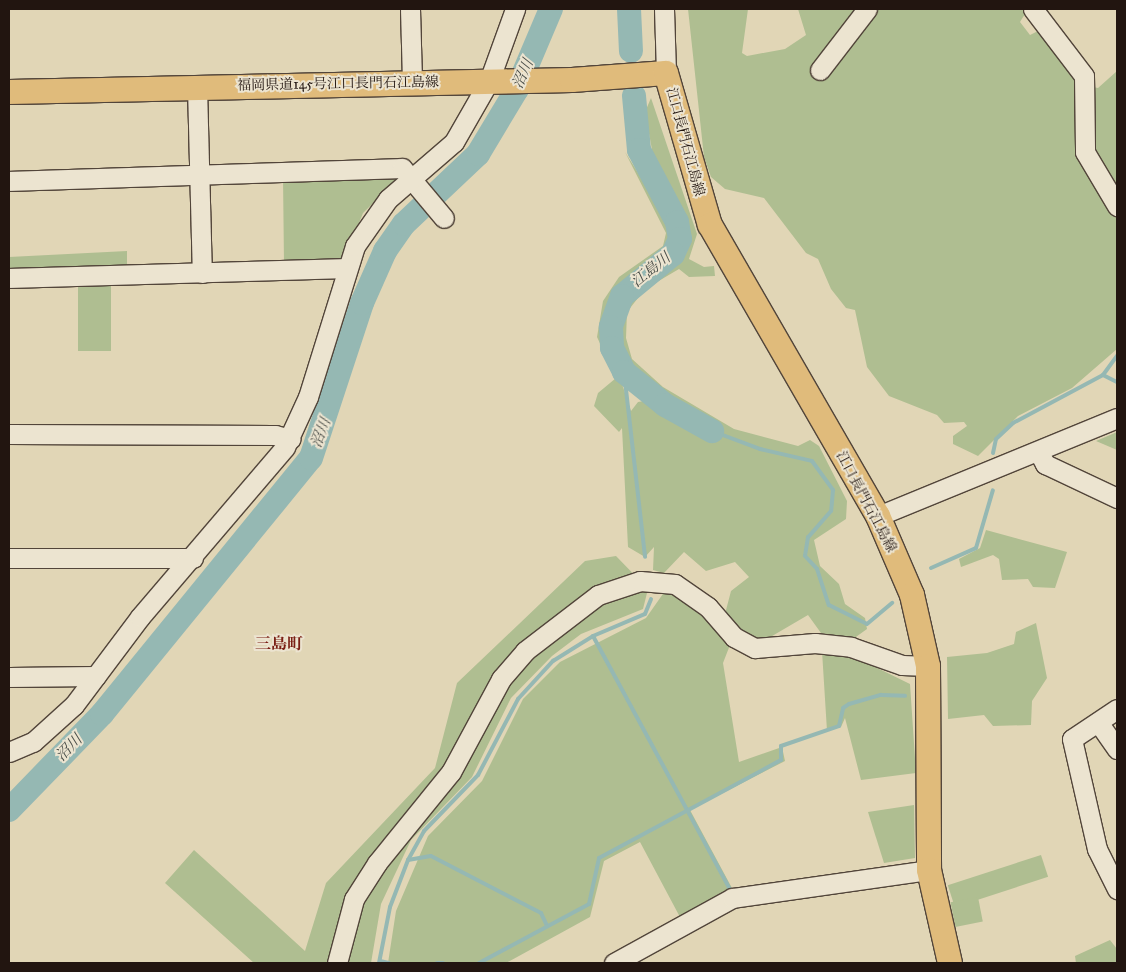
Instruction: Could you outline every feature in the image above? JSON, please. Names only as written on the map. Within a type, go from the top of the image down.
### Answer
[{"type":"main road","name":"福岡県道145号江口長門石江島線","points":[[9,92],[561,80],[666,72]]},
{"type":"main road","name":"江口長門石江島線","points":[[666,72],[710,226],[878,516],[912,595],[928,666],[929,870],[950,963]]},
{"type":"street","points":[[410,9],[412,82]]},
{"type":"street","points":[[9,752],[33,742],[74,705],[140,616],[193,558],[290,439],[308,397],[347,268],[367,224],[388,199],[414,180],[454,142],[494,81],[515,9]]},
{"type":"street","points":[[664,9],[666,72]]},
{"type":"street","points":[[820,70],[867,9]]},
{"type":"street","points":[[1033,9],[1084,76],[1085,152],[1117,206]]},
{"type":"street","points":[[197,87],[202,273]]},
{"type":"street","points":[[9,181],[198,173],[402,168],[444,218]]},
{"type":"street","points":[[9,278],[347,268]]},
{"type":"street","points":[[878,516],[1039,453],[1117,418]]},
{"type":"street","points":[[9,434],[276,435],[290,439]]},
{"type":"street","points":[[1039,453],[1045,464],[1117,498]]},
{"type":"street","points":[[9,558],[193,558]]},
{"type":"street","points":[[337,963],[354,899],[377,863],[451,772],[501,679],[525,651],[598,595],[640,581],[675,584],[708,608],[734,637],[755,648],[815,643],[851,647],[902,665],[928,666]]},
{"type":"street","points":[[9,677],[96,676]]},
{"type":"street","points":[[1117,709],[1072,738],[1097,850],[1117,889]]},
{"type":"street","points":[[1098,722],[1117,749]]},
{"type":"street","points":[[614,963],[732,898],[929,870]]},
{"type":"green space","points":[[688,9],[748,9],[742,53],[747,56],[785,49],[806,35],[798,9],[1028,9],[1020,22],[1030,35],[1044,28],[1082,85],[1098,88],[1117,71],[1117,349],[1072,388],[1018,416],[978,456],[953,444],[953,436],[967,426],[964,422],[944,423],[937,415],[889,396],[867,367],[855,310],[846,308],[831,289],[818,259],[806,253],[764,198],[725,189],[711,177],[704,157]]},
{"type":"green space","points":[[651,98],[697,234],[689,259],[704,267],[714,266],[715,276],[689,277],[679,269],[645,289],[627,312],[626,338],[632,359],[663,387],[734,429],[798,446],[810,440],[819,446],[847,501],[846,519],[814,540],[820,566],[839,584],[845,604],[865,618],[867,629],[853,639],[821,633],[808,615],[767,639],[748,637],[725,614],[731,591],[749,577],[735,562],[706,571],[684,552],[664,573],[653,570],[654,547],[645,557],[628,547],[622,428],[619,432],[594,406],[598,393],[616,378],[597,337],[603,301],[619,277],[663,246],[666,233],[625,152],[672,227],[672,243],[667,252],[626,282],[612,303],[606,336],[631,411],[638,402],[661,398],[628,363],[619,337],[622,308],[646,280],[676,264],[684,246],[685,225],[653,155],[645,112]]},
{"type":"green space","points":[[283,177],[400,177],[363,213],[344,260],[284,263]]},
{"type":"green space","points":[[127,251],[127,268],[9,271],[9,257]]},
{"type":"green space","points":[[78,285],[111,285],[111,351],[78,351]]},
{"type":"green space","points":[[1117,432],[1117,450],[1096,441]]},
{"type":"green space","points":[[986,530],[1067,552],[1055,588],[1033,587],[1028,579],[1002,580],[999,559],[993,555],[961,567],[959,559],[980,548]]},
{"type":"green space","points":[[616,556],[648,589],[643,609],[581,634],[552,656],[511,698],[472,777],[411,840],[381,904],[371,963],[254,963],[165,883],[194,850],[305,951],[326,883],[435,768],[457,683],[585,561]]},
{"type":"green space","points":[[665,591],[693,604],[730,645],[723,663],[739,762],[782,747],[785,761],[690,810],[733,890],[681,919],[640,842],[604,861],[590,917],[506,963],[388,963],[396,911],[428,836],[482,781],[523,699],[560,662],[646,618]]},
{"type":"green space","points":[[1036,623],[1047,678],[1032,701],[1031,725],[993,726],[984,715],[948,719],[947,657],[987,653],[1014,644],[1016,632]]},
{"type":"green space","points":[[822,651],[863,661],[910,684],[916,773],[861,780],[845,718],[841,727],[827,731]]},
{"type":"green space","points":[[914,805],[915,858],[884,863],[868,812]]},
{"type":"green space","points":[[1041,855],[1048,877],[955,907],[948,885]]},
{"type":"green space","points":[[978,897],[983,922],[955,927],[951,902]]},
{"type":"green space","points":[[1110,940],[1117,949],[1117,963],[1076,963],[1075,956]]},
{"type":"waterway","name":"沼川","points":[[9,810],[102,714],[311,458],[362,303],[385,251],[404,224],[478,154],[517,89],[551,9]]},
{"type":"waterway","name":"江島川","points":[[629,9],[631,51]]},
{"type":"waterway","name":"江島川","points":[[634,96],[639,150],[677,222],[680,239],[673,254],[622,296],[611,327],[612,348],[624,372],[665,405],[712,431]]},
{"type":"waterway","points":[[1103,375],[1117,356]]},
{"type":"waterway","points":[[624,372],[645,557]]},
{"type":"waterway","points":[[993,453],[996,439],[1013,423],[1103,375],[1117,382]]},
{"type":"waterway","points":[[712,431],[760,449],[812,461],[833,490],[831,511],[808,537],[805,556],[817,569],[829,605],[867,624],[892,603]]},
{"type":"waterway","points":[[931,568],[976,548],[993,490]]},
{"type":"waterway","points":[[379,963],[390,907],[408,860],[424,831],[478,775],[518,699],[553,661],[593,636],[645,614],[651,599]]},
{"type":"waterway","points":[[593,636],[731,891]]},
{"type":"waterway","points":[[479,963],[589,904],[599,858],[781,760],[781,746],[839,726],[843,708],[849,704],[881,695],[905,696]]},
{"type":"waterway","points":[[408,860],[431,856],[541,913],[547,926]]},
{"type":"waterway","points":[[380,961],[389,963]]},
{"type":"waterway","points":[[437,963],[443,963]]},
{"type":"district","name":"三島町","points":[[279,644]]}]
